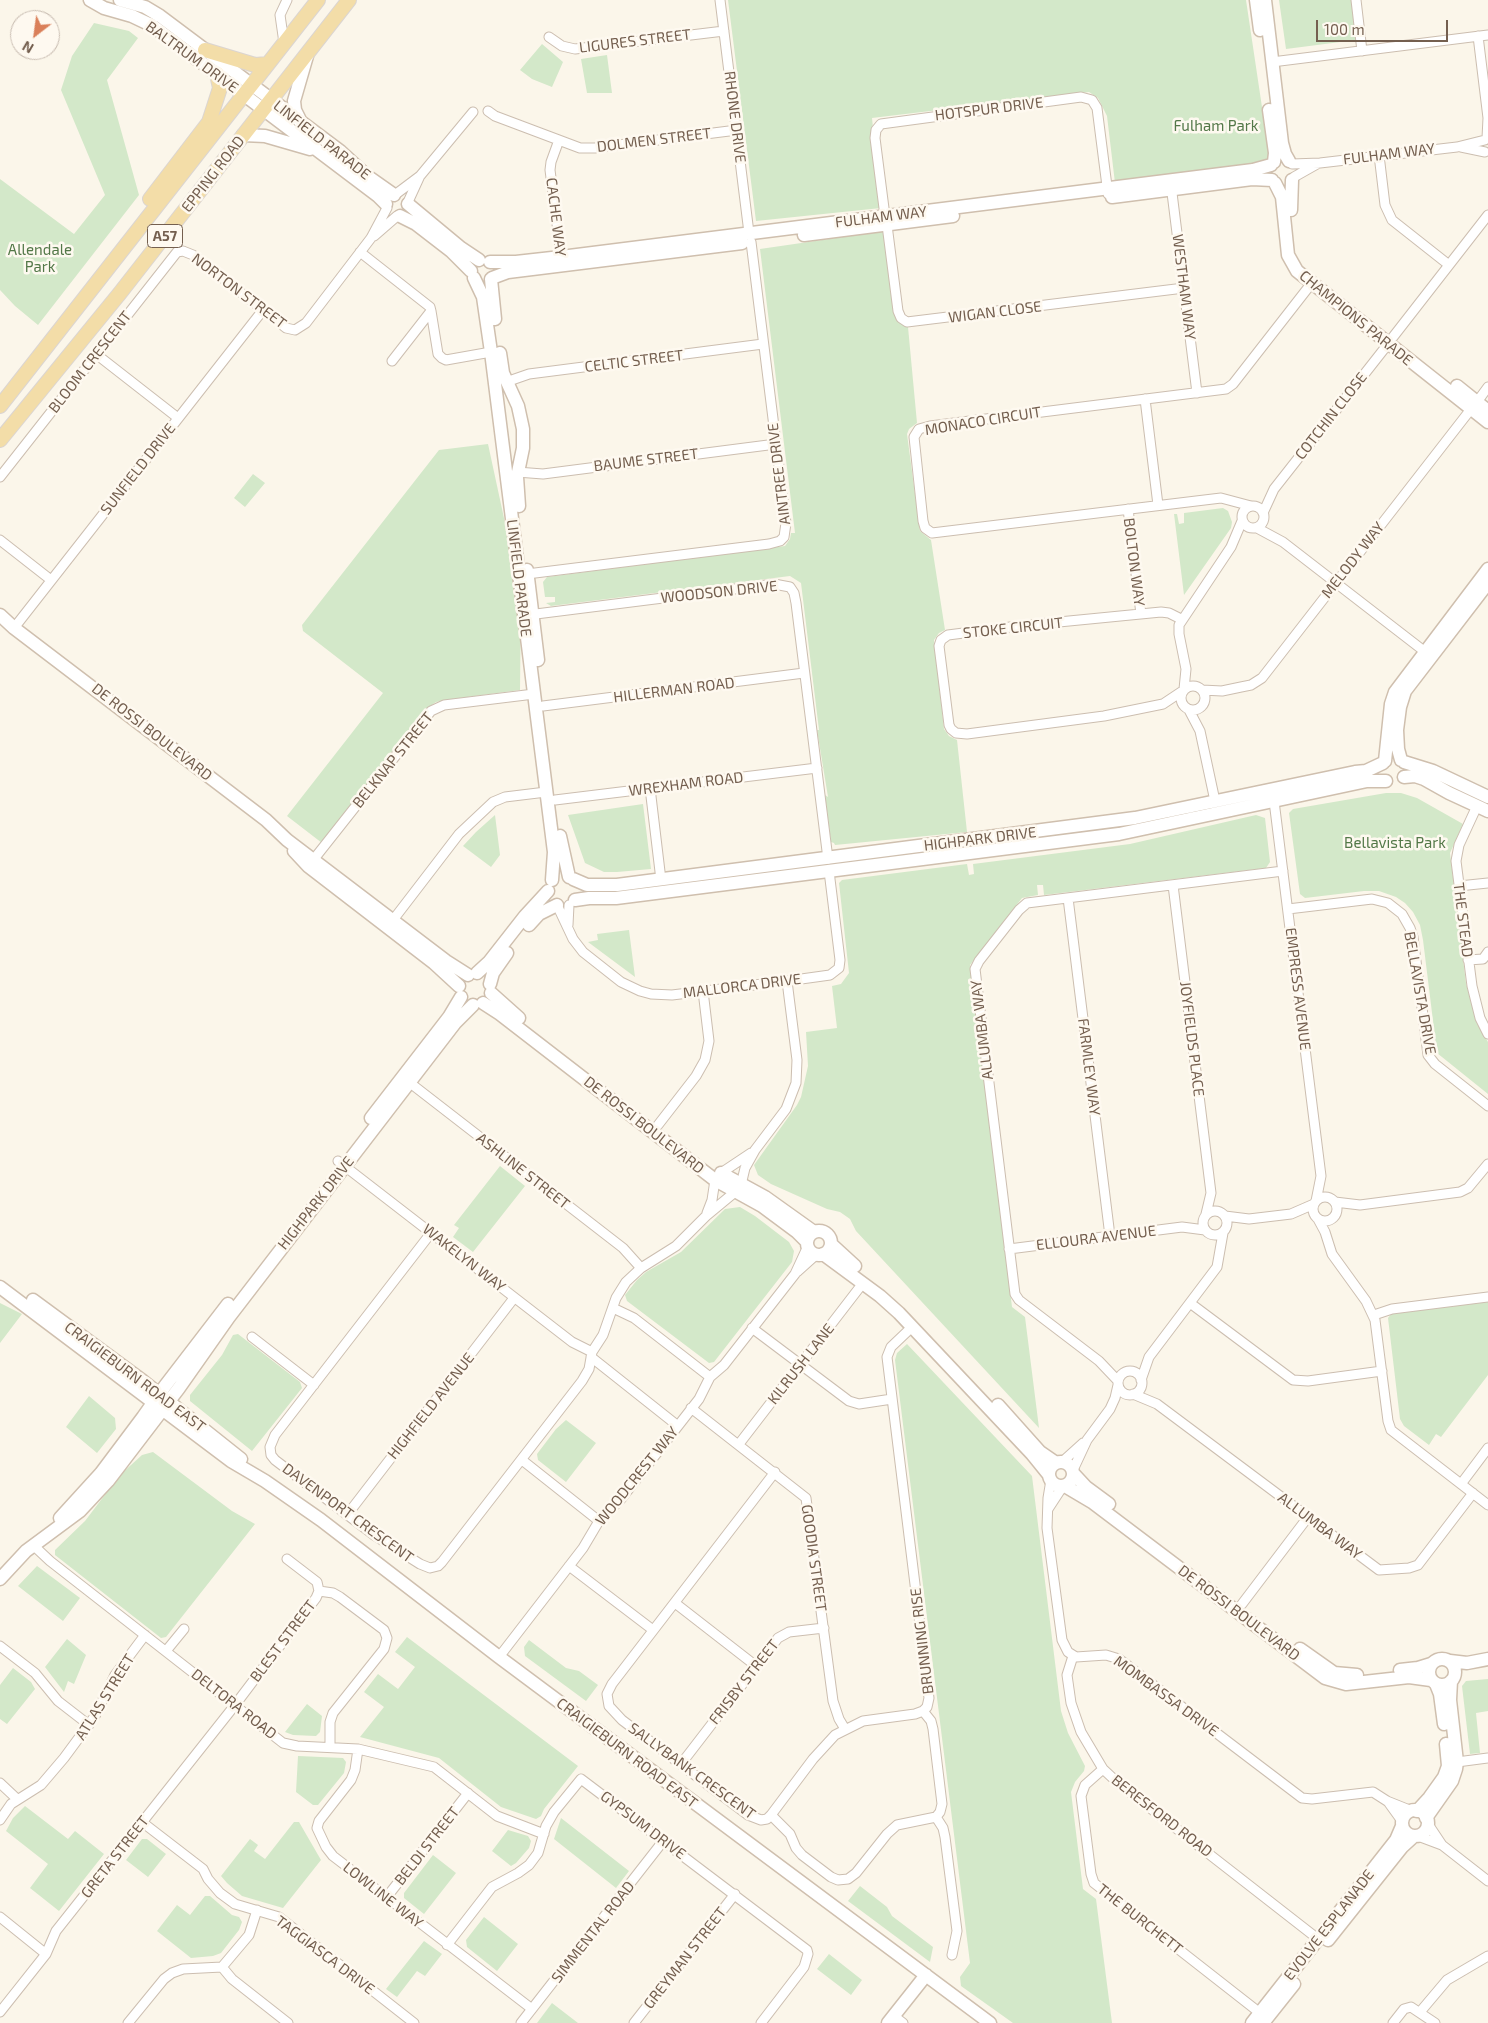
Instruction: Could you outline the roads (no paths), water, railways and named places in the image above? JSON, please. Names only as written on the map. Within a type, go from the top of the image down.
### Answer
[{"type":"main road","name":"EPPING ROAD","points":[[0,406],[318,0]]},
{"type":"main road","name":"EPPING ROAD","points":[[0,440],[120,294],[349,0]]},
{"type":"main road","points":[[205,50],[255,65],[268,64]]},
{"type":"main road","points":[[98,281],[114,247],[209,122],[220,88],[217,74]]},
{"type":"street","name":"BALTRUM DRIVE","points":[[90,0],[104,8],[145,8],[160,16],[205,50],[267,105]]},
{"type":"street","name":"BALTRUM DRIVE","points":[[120,0],[135,7],[153,26],[217,74],[248,90]]},
{"type":"street","points":[[284,43],[280,15],[287,0]]},
{"type":"street","name":"RHONE DRIVE","points":[[720,0],[750,238]]},
{"type":"street","name":"CHAMPIONS PARADE","points":[[1256,0],[1282,143],[1292,170],[1290,206],[1295,246],[1302,264],[1391,340],[1474,405],[1488,422]]},
{"type":"street","name":"CHAMPIONS PARADE","points":[[1265,0],[1274,151],[1272,163]]},
{"type":"street","points":[[1356,0],[1362,51]]},
{"type":"street","name":"LIGURES STREET","points":[[549,37],[562,46],[575,49],[724,31]]},
{"type":"street","points":[[1268,63],[1488,35]]},
{"type":"street","points":[[1478,36],[1488,118],[1486,138],[1483,146],[1487,154]]},
{"type":"street","points":[[302,122],[295,110],[294,101],[309,51]]},
{"type":"street","name":"HOTSPUR DRIVE","points":[[886,221],[875,138],[876,130],[881,124],[1081,98],[1092,100],[1097,108],[1108,193]]},
{"type":"street","name":"LINFIELD PARADE","points":[[267,105],[302,122],[340,151],[367,176],[393,206]]},
{"type":"street","name":"LINFIELD PARADE","points":[[267,105],[318,151],[451,250],[472,275],[483,297],[528,615],[543,706],[554,852],[550,886]]},
{"type":"street","name":"DOLMEN STREET","points":[[488,111],[495,116],[580,148],[595,148],[737,130]]},
{"type":"street","points":[[393,206],[405,213],[420,176],[473,112]]},
{"type":"street","points":[[243,135],[265,136],[318,151]]},
{"type":"street","name":"FULHAM WAY","points":[[1292,170],[1320,163],[1458,147],[1486,138]]},
{"type":"street","name":"CACHE WAY","points":[[559,140],[550,170],[562,261]]},
{"type":"street","name":"FULHAM WAY","points":[[1458,147],[1487,154]]},
{"type":"street","points":[[1378,155],[1385,205],[1392,220],[1449,266]]},
{"type":"street","points":[[1281,159],[1292,170],[1284,184],[1274,181],[1269,172],[1272,163],[1281,159]]},
{"type":"street","name":"FULHAM WAY","points":[[1171,185],[1254,170],[1272,163]]},
{"type":"street","name":"NORTON STREET","points":[[182,251],[193,255],[290,330],[295,330],[301,327],[372,238],[393,206],[420,176]]},
{"type":"street","name":"FULHAM WAY","points":[[492,278],[508,272],[562,261],[1171,185],[1252,179],[1274,181]]},
{"type":"street","name":"CHAMPIONS PARADE","points":[[1274,181],[1282,197],[1288,255],[1297,271],[1311,284],[1391,340]]},
{"type":"street","name":"WESTHAM WAY","points":[[1171,185],[1197,393]]},
{"type":"street","points":[[408,203],[461,248],[484,261],[494,271],[492,278],[488,281],[480,282],[472,275],[473,264],[484,261]]},
{"type":"street","name":"COTCHIN CLOSE","points":[[1252,506],[1274,489],[1488,216]]},
{"type":"street","name":"WIGAN CLOSE","points":[[886,221],[898,311],[901,318],[907,322],[1184,288]]},
{"type":"street","name":"AINTREE DRIVE","points":[[527,574],[759,545],[780,541],[786,534],[750,238]]},
{"type":"street","name":"BLOOM CRESCENT","points":[[0,477],[172,257],[177,252],[182,251]]},
{"type":"street","points":[[360,252],[430,307],[438,354],[442,358],[446,360],[491,352]]},
{"type":"street","name":"FULHAM WAY","points":[[484,261],[562,261]]},
{"type":"street","name":"LINFIELD PARADE","points":[[492,278],[501,365],[506,382],[518,406],[523,429],[523,448],[517,472],[517,494],[527,574],[534,694],[551,796],[571,878]]},
{"type":"street","name":"MONACO CIRCUIT","points":[[1252,506],[1221,498],[932,533],[926,528],[923,521],[914,437],[919,429],[924,427],[1223,390],[1233,384],[1311,284]]},
{"type":"street","name":"SUNFIELD DRIVE","points":[[14,628],[263,310]]},
{"type":"street","points":[[392,361],[431,311]]},
{"type":"street","name":"CELTIC STREET","points":[[506,382],[529,374],[764,344]]},
{"type":"street","points":[[96,354],[178,418]]},
{"type":"street","name":"MELODY WAY","points":[[1200,688],[1222,691],[1251,685],[1262,678],[1488,387]]},
{"type":"street","points":[[1145,399],[1158,505]]},
{"type":"street","name":"CHAMPIONS PARADE","points":[[1474,405],[1488,411]]},
{"type":"street","name":"BAUME STREET","points":[[517,472],[543,474],[776,444]]},
{"type":"street","name":"COTCHIN CLOSE","points":[[1264,515],[1274,489]]},
{"type":"street","points":[[1227,500],[1246,527],[1255,528],[1283,542],[1428,654]]},
{"type":"street","points":[[1200,731],[1180,701],[1186,669],[1178,629],[1181,619],[1231,547],[1244,510],[1252,506],[1258,507],[1283,542]]},
{"type":"street","name":"BOLTON WAY","points":[[1128,509],[1141,614]]},
{"type":"street","points":[[1231,547],[1263,524],[1264,515]]},
{"type":"street","points":[[0,540],[51,580]]},
{"type":"street","points":[[1404,778],[1407,770],[1402,761],[1397,740],[1402,698],[1428,654],[1488,569]]},
{"type":"street","points":[[1482,809],[1424,779],[1415,776],[1404,778],[1394,783],[1386,781],[1381,771],[1394,692],[1488,583]]},
{"type":"street","name":"WOODSON DRIVE","points":[[528,615],[782,584],[790,587],[794,593],[829,865]]},
{"type":"street","name":"STOKE CIRCUIT","points":[[1181,619],[1165,612],[975,631],[944,637],[940,642],[940,652],[949,725],[953,731],[967,734],[1104,716],[1163,704],[1183,691]]},
{"type":"street","name":"DE ROSSI BOULEVARD","points":[[0,614],[14,628],[266,820],[311,863],[434,963],[460,992]]},
{"type":"street","name":"DE ROSSI BOULEVARD","points":[[0,621],[14,628]]},
{"type":"street","points":[[1186,669],[1205,698],[1200,731],[1216,808]]},
{"type":"street","name":"HILLERMAN ROAD","points":[[543,706],[804,673]]},
{"type":"street","points":[[1183,691],[1190,686],[1200,688]]},
{"type":"street","name":"MELODY WAY","points":[[1203,705],[1222,691]]},
{"type":"street","name":"BELKNAP STREET","points":[[311,863],[431,711],[444,705],[534,694]]},
{"type":"street","name":"STOKE CIRCUIT","points":[[1163,704],[1187,709]]},
{"type":"street","points":[[1187,709],[1196,710],[1203,705]]},
{"type":"street","points":[[1384,762],[1393,758],[1433,771],[1488,797]]},
{"type":"street","name":"HIGHPARK DRIVE","points":[[491,988],[496,968],[528,926],[539,914],[564,904],[616,898],[1135,818],[1216,808],[1355,772],[1366,771],[1384,762]]},
{"type":"street","name":"WREXHAM ROAD","points":[[393,920],[459,834],[493,802],[505,797],[551,796],[650,788],[816,768]]},
{"type":"street","name":"HIGHPARK DRIVE","points":[[1272,795],[1386,781]]},
{"type":"street","points":[[650,788],[661,880]]},
{"type":"street","name":"EMPRESS AVENUE","points":[[1272,795],[1321,1176],[1333,1200]]},
{"type":"street","name":"THE STEAD","points":[[1482,809],[1457,850],[1459,886],[1468,960],[1477,1009],[1488,1034]]},
{"type":"street","name":"DE ROSSI BOULEVARD","points":[[311,863],[393,920],[446,961],[472,974]]},
{"type":"street","name":"HIGHPARK DRIVE","points":[[571,878],[582,884],[598,886],[829,865]]},
{"type":"street","name":"MALLORCA DRIVE","points":[[564,904],[569,932],[583,952],[630,988],[651,994],[662,995],[703,991],[830,975],[839,968],[840,960],[829,865]]},
{"type":"street","name":"ALLUMBA WAY","points":[[1118,1383],[1099,1361],[1019,1300],[1014,1290],[975,969],[979,961],[1024,905],[1283,871]]},
{"type":"street","points":[[472,974],[485,976],[491,988],[478,1004],[460,992],[461,981],[489,962],[525,916],[550,886],[560,876],[571,878],[578,891],[564,904],[550,899],[550,886]]},
{"type":"street","points":[[1459,886],[1488,883]]},
{"type":"street","name":"JOYFIELDS PLACE","points":[[1173,885],[1211,1192],[1205,1216]]},
{"type":"street","name":"FARMLEY WAY","points":[[1068,898],[1110,1236]]},
{"type":"street","name":"BELLAVISTA DRIVE","points":[[1288,909],[1372,899],[1388,903],[1402,914],[1413,937],[1428,1055],[1435,1064],[1488,1106]]},
{"type":"street","points":[[1468,960],[1483,959],[1488,952]]},
{"type":"street","points":[[738,1188],[745,1168],[755,1150],[786,1109],[796,1083],[797,1060],[787,981]]},
{"type":"street","name":"DE ROSSI BOULEVARD","points":[[491,988],[522,1021],[658,1126],[718,1176]]},
{"type":"street","points":[[658,1126],[706,1060],[709,1041],[703,991]]},
{"type":"street","name":"HIGHPARK DRIVE","points":[[406,1080],[453,1012],[460,992]]},
{"type":"street","name":"DE ROSSI BOULEVARD","points":[[478,1004],[500,1014],[718,1176],[738,1188],[765,1197],[817,1245],[889,1304],[1032,1454],[1050,1477]]},
{"type":"street","name":"HIGHPARK DRIVE","points":[[2,1571],[33,1545],[64,1523],[98,1493],[161,1402],[228,1317],[341,1164],[406,1080],[455,1023],[478,1004]]},
{"type":"street","name":"ASHLINE STREET","points":[[406,1080],[623,1248],[641,1268]]},
{"type":"street","points":[[706,1216],[718,1176],[742,1161],[755,1150]]},
{"type":"street","name":"WAKELYN WAY","points":[[341,1164],[591,1355],[678,1426]]},
{"type":"street","points":[[1291,1214],[1324,1197],[1360,1205],[1460,1192],[1468,1188],[1488,1164]]},
{"type":"street","name":"EMPRESS AVENUE","points":[[1315,1203],[1321,1176]]},
{"type":"street","name":"DAVENPORT CRESCENT","points":[[431,1233],[273,1439],[270,1446],[271,1455],[275,1460],[385,1543],[425,1567],[434,1567],[442,1562],[582,1381],[589,1369],[591,1355],[603,1335],[620,1290],[626,1282],[641,1268],[676,1246],[738,1188]]},
{"type":"street","name":"JOYFIELDS PLACE","points":[[1211,1192],[1224,1214]]},
{"type":"street","points":[[1330,1245],[1334,1218],[1338,1209],[1333,1200]]},
{"type":"street","points":[[1315,1203],[1314,1213],[1330,1245],[1332,1254],[1374,1315],[1388,1421],[1392,1430],[1488,1505]]},
{"type":"street","points":[[1219,1256],[1203,1226],[1205,1216],[1214,1211],[1249,1219],[1291,1214],[1317,1218],[1326,1222],[1360,1205]]},
{"type":"street","points":[[1048,1509],[1064,1486],[1072,1481],[1073,1472],[1087,1440],[1110,1409],[1115,1398],[1118,1383],[1127,1372],[1149,1357],[1217,1267],[1224,1232],[1228,1223],[1224,1214]]},
{"type":"street","name":"ELLOURA AVENUE","points":[[1182,1227],[1205,1216]]},
{"type":"street","points":[[1206,1231],[1215,1235],[1249,1219]]},
{"type":"street","name":"ELLOURA AVENUE","points":[[1009,1249],[1182,1227],[1206,1231]]},
{"type":"street","name":"DE ROSSI BOULEVARD","points":[[817,1245],[844,1258],[900,1302],[1040,1452],[1059,1462]]},
{"type":"street","name":"WOODCREST WAY","points":[[499,1657],[591,1538],[599,1521],[621,1499],[703,1393],[710,1377],[724,1365],[817,1245]]},
{"type":"street","name":"CRAIGIEBURN ROAD EAST","points":[[0,1277],[161,1402]]},
{"type":"street","name":"KILRUSH LANE","points":[[739,1444],[864,1283]]},
{"type":"street","name":"CRAIGIEBURN ROAD EAST","points":[[0,1287],[235,1453],[266,1481],[321,1520],[499,1657],[990,2023]]},
{"type":"street","points":[[1374,1315],[1392,1309],[1488,1297]]},
{"type":"street","name":"HIGHFIELD AVENUE","points":[[348,1515],[514,1298]]},
{"type":"street","points":[[1190,1303],[1293,1380],[1308,1381],[1382,1371]]},
{"type":"street","points":[[613,1308],[634,1318],[710,1377]]},
{"type":"street","name":"BRUNNING RISE","points":[[912,1327],[890,1347],[887,1354],[929,1698],[927,1706],[923,1711],[931,1721],[933,1729],[942,1807],[936,1817]]},
{"type":"street","points":[[752,1328],[848,1401],[859,1404],[892,1399]]},
{"type":"street","points":[[252,1337],[314,1385]]},
{"type":"street","points":[[1110,1409],[1139,1390],[1149,1357]]},
{"type":"street","name":"ALLUMBA WAY","points":[[1099,1361],[1127,1372]]},
{"type":"street","points":[[1127,1372],[1136,1374],[1141,1382]]},
{"type":"street","name":"ALLUMBA WAY","points":[[1141,1382],[1157,1404],[1376,1569],[1387,1571],[1414,1567],[1421,1561],[1473,1493]]},
{"type":"street","points":[[1118,1383],[1122,1392],[1131,1395]]},
{"type":"street","name":"ALLUMBA WAY","points":[[1131,1395],[1157,1404]]},
{"type":"street","name":"GOODIA STREET","points":[[691,1408],[802,1493],[808,1504],[833,1701],[839,1719],[845,1729]]},
{"type":"street","points":[[1073,1656],[1065,1649],[1062,1640],[1047,1528],[1050,1477],[1051,1468],[1087,1440]]},
{"type":"street","points":[[1461,1484],[1488,1448]]},
{"type":"street","points":[[522,1460],[599,1521]]},
{"type":"street","points":[[1059,1462],[1069,1464],[1073,1472]]},
{"type":"street","points":[[756,1666],[674,1603],[775,1472]]},
{"type":"street","name":"DE ROSSI BOULEVARD","points":[[1073,1472],[1095,1494],[1334,1673],[1356,1675],[1418,1668],[1431,1664]]},
{"type":"street","points":[[1050,1477],[1056,1485],[1064,1486]]},
{"type":"street","name":"DE ROSSI BOULEVARD","points":[[1064,1486],[1092,1502],[1325,1678],[1346,1684],[1409,1677],[1420,1677],[1434,1682]]},
{"type":"street","points":[[1242,1604],[1308,1517]]},
{"type":"street","name":"DELTORA ROAD","points":[[33,1545],[283,1743],[297,1746],[358,1749],[434,1767],[497,1816],[544,1834]]},
{"type":"street","name":"BLEST STREET","points":[[235,1705],[312,1604],[319,1591],[317,1582],[287,1559]]},
{"type":"street","points":[[570,1566],[653,1630]]},
{"type":"street","points":[[319,1591],[333,1593],[340,1597],[384,1630],[387,1638],[384,1649],[333,1714],[330,1722],[330,1747]]},
{"type":"street","name":"SALLYBANK CRESCENT","points":[[674,1603],[608,1691],[608,1700],[612,1710],[622,1720],[754,1818],[764,1820],[771,1815],[790,1834],[796,1848],[802,1855],[831,1877],[838,1880],[848,1879],[856,1873],[886,1834],[897,1825],[936,1817]]},
{"type":"street","name":"FRISBY STREET","points":[[680,1764],[774,1642],[783,1634],[824,1628]]},
{"type":"street","points":[[166,1652],[184,1629]]},
{"type":"street","name":"ATLAS STREET","points":[[0,1820],[17,1799],[46,1780],[89,1725],[111,1680],[145,1635]]},
{"type":"street","points":[[0,1646],[35,1673],[58,1701],[89,1725]]},
{"type":"street","name":"MOMBASSA DRIVE","points":[[1073,1656],[1106,1655],[1119,1659],[1302,1798],[1312,1799],[1370,1792],[1421,1816]]},
{"type":"street","name":"BERESFORD ROAD","points":[[1073,1656],[1067,1675],[1071,1704],[1081,1732],[1104,1769],[1118,1784],[1321,1942]]},
{"type":"street","points":[[1416,1836],[1425,1832],[1421,1816],[1442,1781],[1448,1766],[1441,1701],[1428,1672],[1431,1664],[1440,1658],[1450,1661],[1468,1662],[1488,1659]]},
{"type":"street","points":[[1421,1816],[1452,1781],[1457,1762],[1450,1700],[1455,1670],[1450,1661]]},
{"type":"street","points":[[1434,1682],[1444,1685],[1469,1670],[1488,1667]]},
{"type":"street","name":"GRETA STREET","points":[[0,2012],[46,1954],[56,1931],[235,1705]]},
{"type":"street","points":[[771,1815],[835,1735],[864,1721],[915,1714],[923,1711]]},
{"type":"street","name":"LOWLINE WAY","points":[[358,1749],[353,1775],[319,1821],[317,1828],[326,1847],[333,1856],[386,1898],[532,2009]]},
{"type":"street","points":[[1457,1762],[1488,1758]]},
{"type":"street","name":"THE BURCHETT","points":[[1104,1769],[1085,1785],[1081,1796],[1090,1866],[1094,1882],[1261,2019]]},
{"type":"street","name":"GYPSUM DRIVE","points":[[447,1945],[492,1887],[529,1865],[538,1853],[546,1826],[554,1812],[581,1779],[804,1946],[808,1954],[804,1967],[760,2023]]},
{"type":"street","points":[[0,1783],[17,1799]]},
{"type":"street","name":"BELDI STREET","points":[[386,1898],[468,1793]]},
{"type":"street","points":[[1387,1801],[1402,1823],[1406,1833],[1442,1845]]},
{"type":"street","points":[[1402,1823],[1405,1814],[1421,1816],[1442,1845],[1488,1881]]},
{"type":"street","points":[[936,1817],[943,1828],[945,1837],[957,1931],[952,1955]]},
{"type":"street","name":"TAGGIASCA DRIVE","points":[[142,1822],[203,1869],[208,1879],[220,1893],[236,1904],[279,1916],[414,2023]]},
{"type":"street","name":"EVOLVE ESPLANADE","points":[[1261,2019],[1321,1942],[1396,1840],[1402,1823]]},
{"type":"street","name":"EVOLVE ESPLANADE","points":[[1321,1942],[1402,1847],[1416,1836]]},
{"type":"street","name":"SIMMENTAL ROAD","points":[[521,2023],[612,1910],[664,1840]]},
{"type":"street","name":"GREYMAN STREET","points":[[634,2023],[735,1894]]},
{"type":"street","points":[[128,2023],[164,1979],[172,1973],[183,1969],[222,1967],[249,1935],[257,1910]]},
{"type":"street","points":[[0,1917],[46,1954]]},
{"type":"street","points":[[1420,2012],[1447,1980],[1488,1956]]},
{"type":"street","points":[[222,1967],[232,1979],[288,2023]]},
{"type":"street","points":[[895,2021],[926,1975]]},
{"type":"street","points":[[1393,2023],[1404,2009],[1411,2007],[1435,2023]]},
{"type":"park label","name":"Fulham Park","points":[[1216,126]]},
{"type":"park label","name":"Allendale Park","points":[[40,258]]},
{"type":"park label","name":"Bellavista Park","points":[[1395,843]]}]
